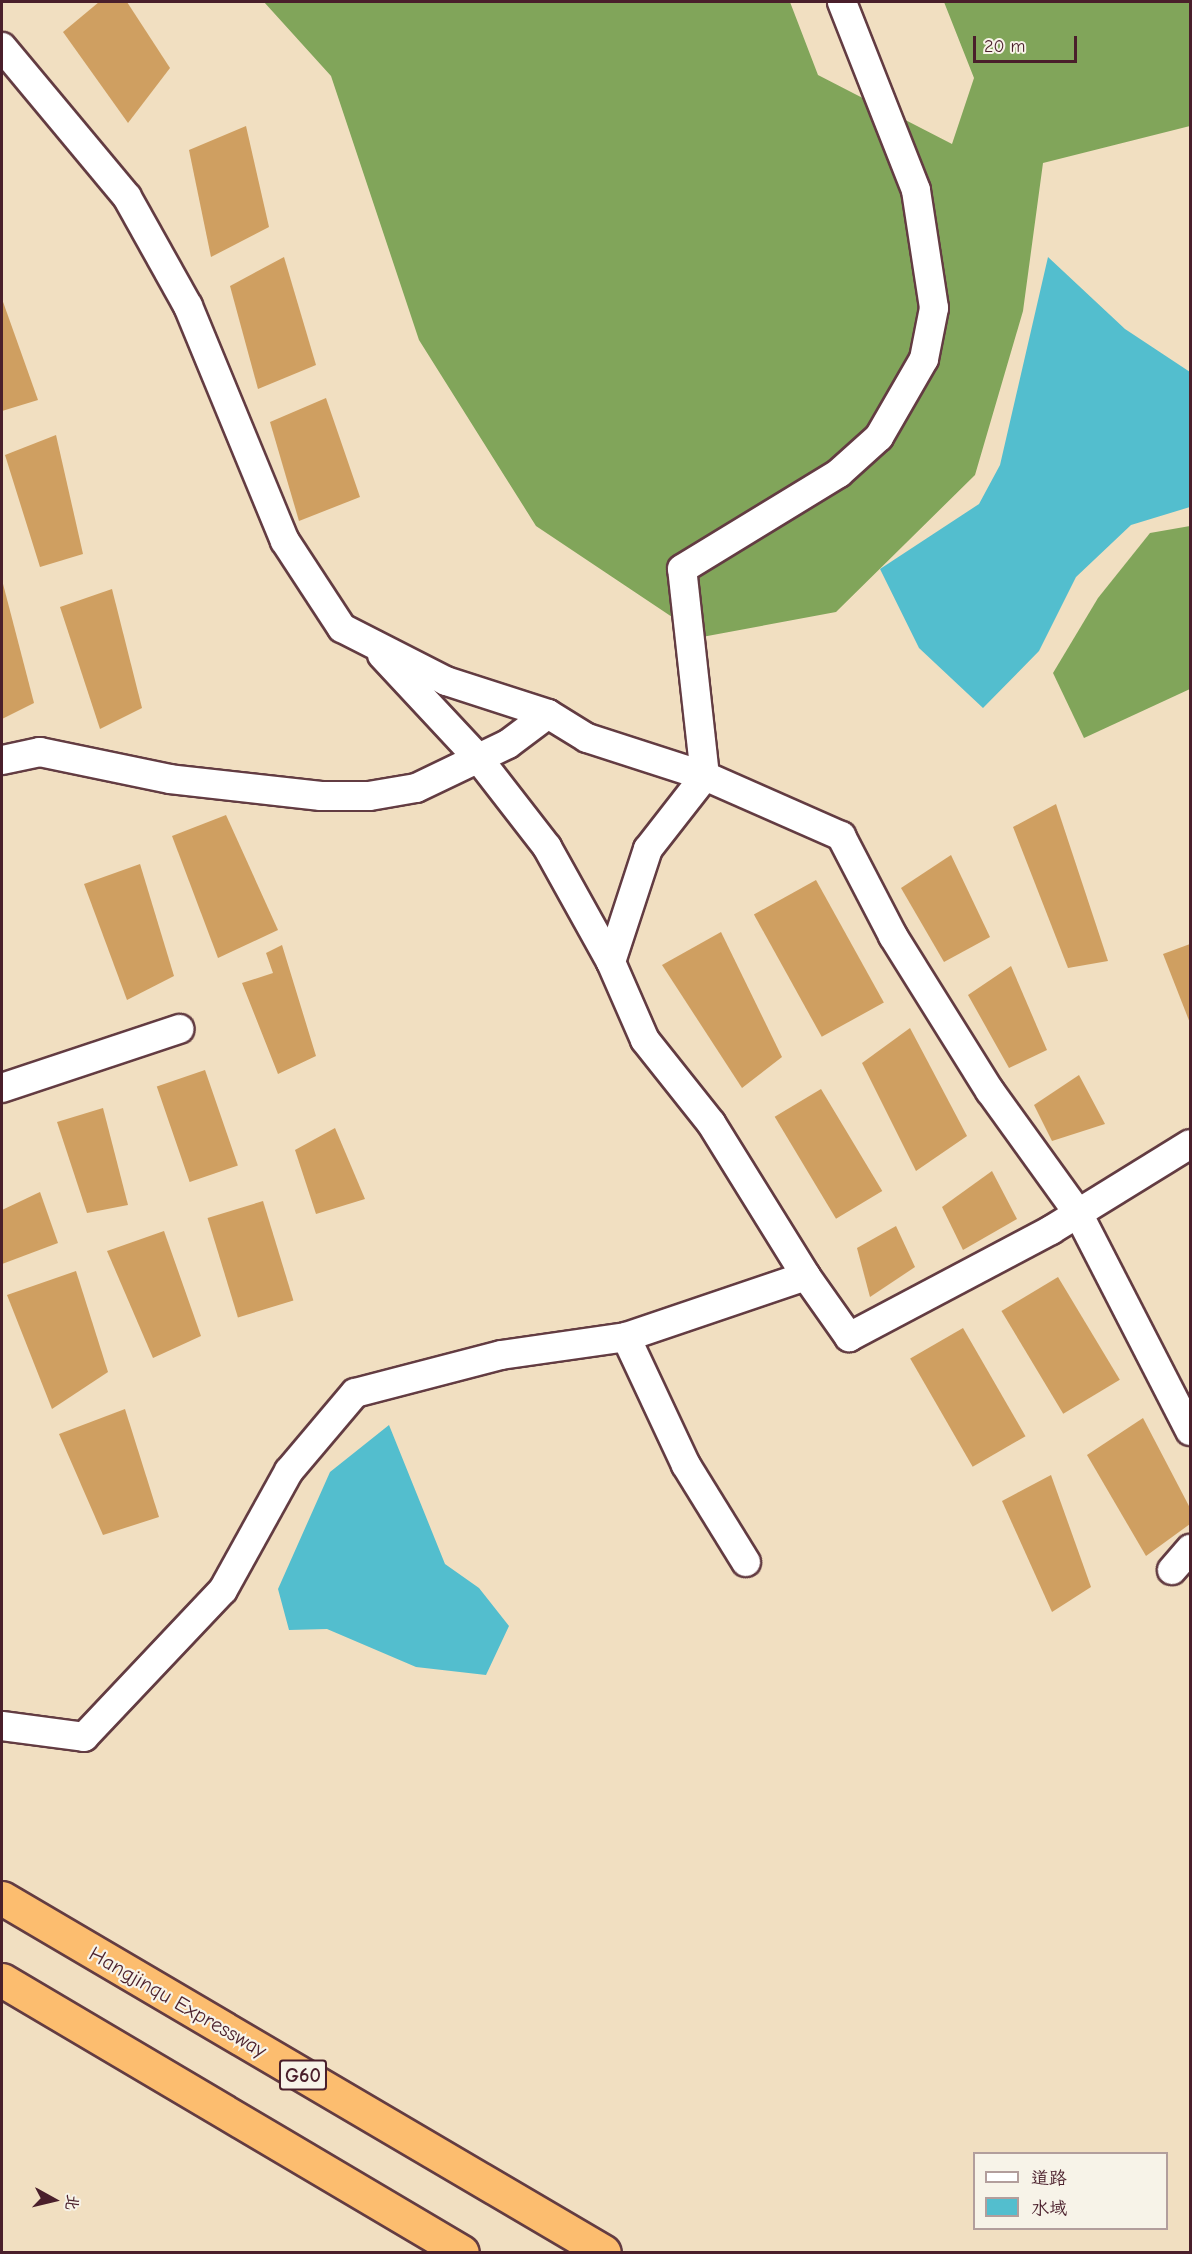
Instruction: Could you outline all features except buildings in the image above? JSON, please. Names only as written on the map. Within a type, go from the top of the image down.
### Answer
[{"type":"highway","name":"Hangjinqu Expressway","points":[[2,1898],[604,2253]]},
{"type":"highway","points":[[2,1980],[462,2253]]},
{"type":"street","points":[[611,962],[648,849],[705,776],[682,569],[839,473],[879,436],[924,359],[934,308],[916,190],[842,2]]},
{"type":"street","points":[[2,47],[127,197],[188,306],[285,541],[342,628],[446,681],[548,714],[587,738],[705,776],[841,836],[893,936],[990,1091],[1078,1213],[1191,1431]]},
{"type":"street","points":[[369,642],[478,758],[547,848],[611,962],[645,1040],[711,1123],[806,1276],[849,1337],[1078,1213],[1191,1144]]},
{"type":"street","points":[[2,760],[40,752],[170,779],[321,796],[416,788],[478,758],[548,714]]},
{"type":"street","points":[[2,1088],[179,1029]]},
{"type":"street","points":[[2,1726],[84,1737],[223,1590],[290,1471],[355,1393],[501,1355],[626,1337],[806,1276]]},
{"type":"street","points":[[626,1337],[686,1465],[746,1562]]},
{"type":"green space","points":[[264,2],[790,2],[818,75],[952,144],[974,78],[944,2],[1190,2],[1190,126],[1043,163],[1023,311],[975,475],[836,612],[702,637],[536,526],[419,340],[331,76]]},
{"type":"green space","points":[[1190,526],[1190,689],[1084,738],[1053,673],[1098,598],[1150,533]]},
{"type":"water","points":[[1048,257],[1125,329],[1190,372],[1190,507],[1131,525],[1076,577],[1039,651],[983,708],[919,648],[880,569],[979,504],[1000,465]]},
{"type":"water","points":[[389,1425],[445,1564],[479,1588],[509,1626],[486,1675],[416,1667],[327,1629],[289,1630],[278,1589],[330,1472]]}]
